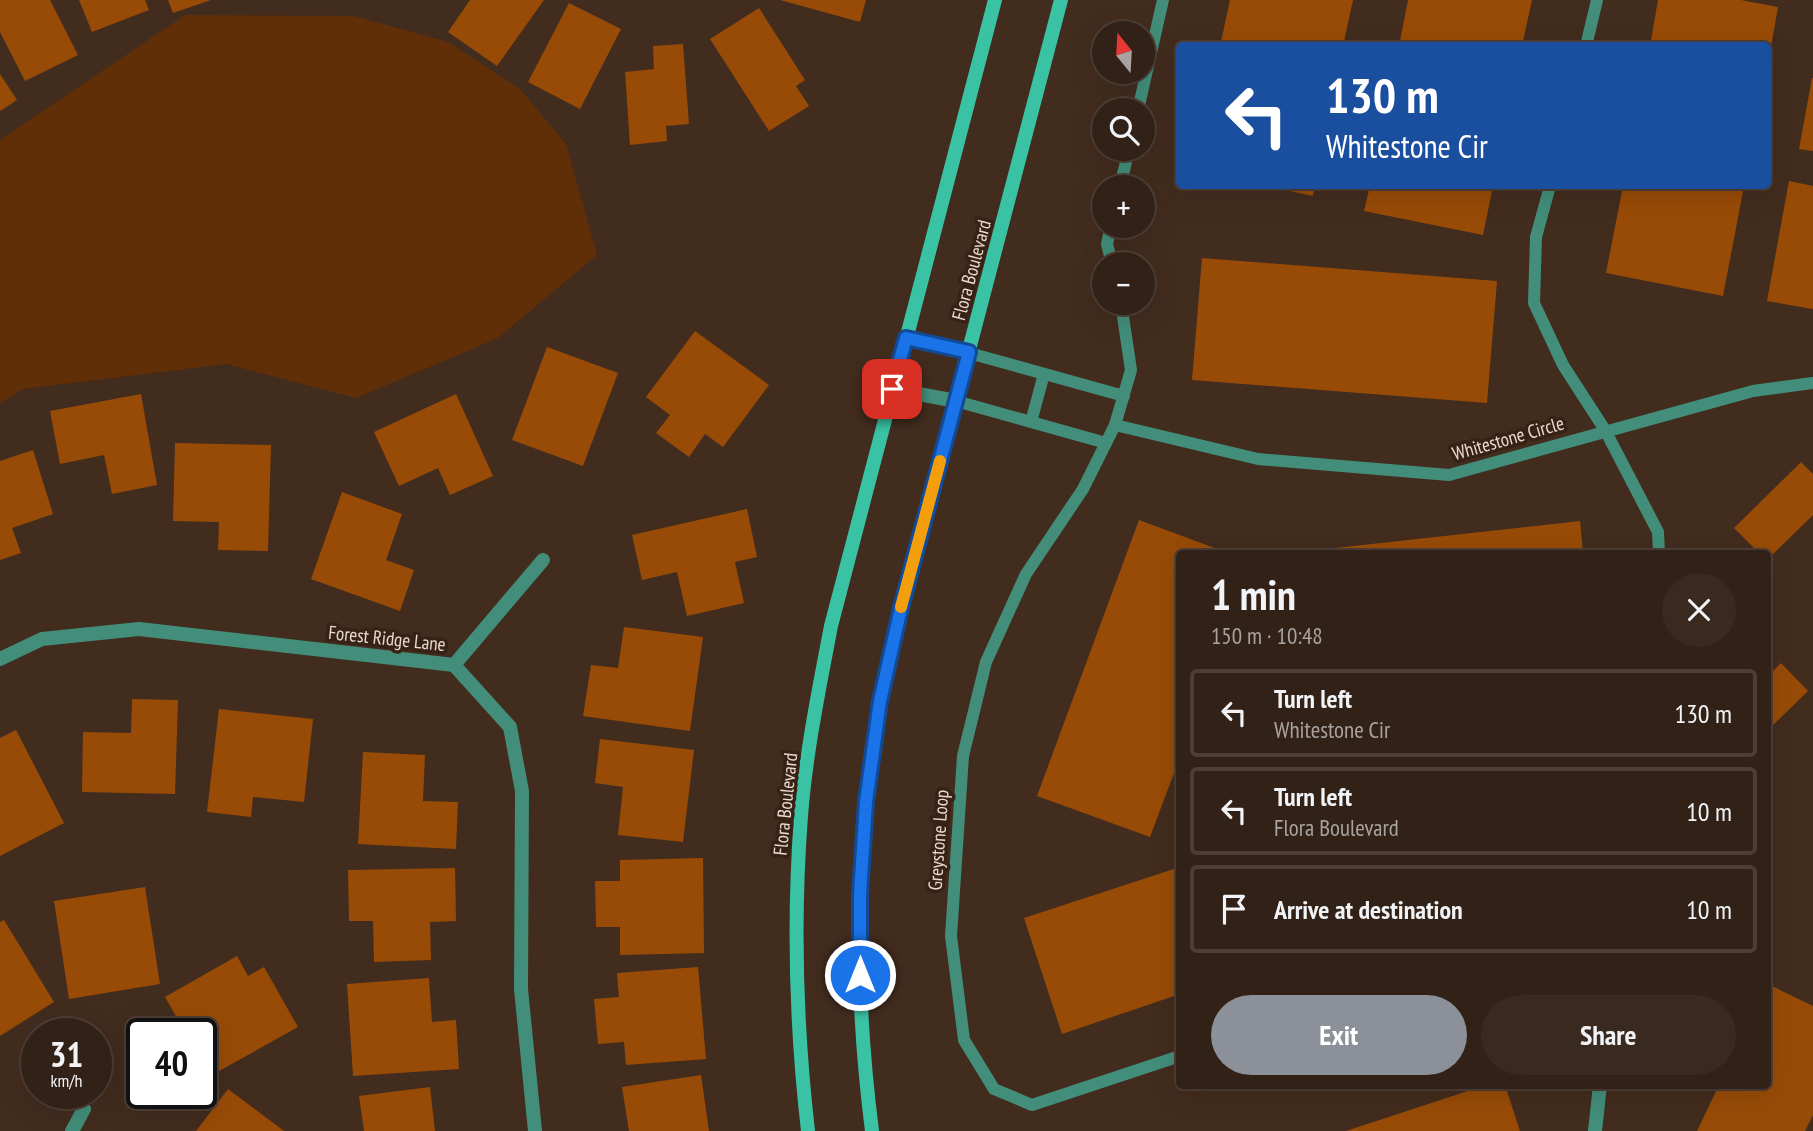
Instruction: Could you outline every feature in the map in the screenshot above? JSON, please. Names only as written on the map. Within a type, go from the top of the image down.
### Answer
[{"type":"street","name":"Flora Boulevard","points":[[808,1131],[797,999],[796,901],[801,814],[812,727],[831,626],[995,0]]},
{"type":"street","name":"Flora Boulevard","points":[[872,1131],[860,1002],[860,894],[866,802],[880,701],[901,608],[1061,0]]},
{"type":"street","points":[[906,338],[969,352]]},
{"type":"street","points":[[892,389],[956,401]]},
{"type":"street","points":[[454,665],[543,560]]},
{"type":"street","name":"Forest Ridge Lane","points":[[0,659],[42,639],[139,629],[454,665],[510,727],[522,791],[521,989],[535,1131]]},
{"type":"street","points":[[1595,1131],[1600,1089]]},
{"type":"street","points":[[72,1131],[84,1109]]},
{"type":"lane","points":[[1141,98],[1163,0]]},
{"type":"lane","points":[[1587,42],[1597,0]]},
{"type":"lane","points":[[1549,189],[1536,237],[1534,303],[1563,365],[1605,430],[1658,532],[1659,550]]},
{"type":"lane","points":[[1115,425],[1131,370],[1123,315]]},
{"type":"lane","points":[[969,352],[1124,396]]},
{"type":"lane","points":[[1031,422],[1044,374]]},
{"type":"lane","name":"Whitestone Circle","points":[[1115,425],[1258,459],[1449,475],[1753,391],[1813,383]]},
{"type":"lane","points":[[956,401],[1106,443]]},
{"type":"lane","name":"Greystone Loop","points":[[1115,425],[1083,489],[1026,574],[986,662],[963,756],[951,936],[964,1040],[995,1088],[1032,1105],[1176,1057]]},
{"type":"shaded area","points":[[185,15],[354,16],[448,42],[520,89],[566,144],[597,255],[498,338],[356,398],[226,364],[23,389],[0,403],[0,140]]},
{"type":"building","points":[[0,0],[50,0],[78,55],[25,81],[0,32]]},
{"type":"building","points":[[79,0],[145,0],[149,10],[92,32]]},
{"type":"building","points":[[168,0],[211,0],[173,13]]},
{"type":"building","points":[[470,0],[544,0],[497,66],[448,32]]},
{"type":"building","points":[[780,0],[866,0],[860,22]]},
{"type":"building","points":[[1230,0],[1353,0],[1344,42],[1221,42]]},
{"type":"building","points":[[1408,0],[1532,0],[1523,42],[1400,42]]},
{"type":"building","points":[[1658,0],[1741,0],[1778,7],[1771,47],[1771,42],[1651,42]]},
{"type":"building","points":[[569,3],[621,29],[580,109],[528,82]]},
{"type":"building","points":[[759,8],[805,80],[796,86],[809,106],[769,131],[710,39]]},
{"type":"building","points":[[683,44],[689,124],[666,126],[667,141],[630,145],[625,72],[654,69],[653,46]]},
{"type":"building","points":[[0,74],[17,100],[0,111]]},
{"type":"building","points":[[1813,78],[1813,151],[1799,149]]},
{"type":"building","points":[[1789,181],[1813,186],[1813,309],[1767,301]]},
{"type":"building","points":[[1280,189],[1314,189],[1313,196]]},
{"type":"building","points":[[1369,189],[1492,189],[1483,235],[1364,211]]},
{"type":"building","points":[[1622,189],[1743,189],[1723,296],[1606,273]]},
{"type":"building","points":[[1202,258],[1497,281],[1487,403],[1192,380]]},
{"type":"building","points":[[695,331],[769,385],[723,447],[705,434],[689,457],[656,433],[670,415],[646,397]]},
{"type":"building","points":[[547,347],[618,373],[583,466],[512,440]]},
{"type":"building","points":[[141,394],[157,485],[112,494],[104,455],[60,464],[50,411]]},
{"type":"building","points":[[456,394],[493,476],[450,495],[438,468],[399,486],[374,432]]},
{"type":"building","points":[[175,443],[271,445],[268,551],[218,550],[219,522],[173,521]]},
{"type":"building","points":[[33,450],[53,514],[12,528],[21,553],[0,560],[0,461]]},
{"type":"building","points":[[1801,462],[1813,474],[1813,515],[1771,556],[1771,550],[1756,550],[1734,528]]},
{"type":"building","points":[[342,492],[402,514],[386,560],[414,570],[400,611],[311,579]]},
{"type":"building","points":[[747,509],[757,557],[735,562],[744,603],[687,616],[677,572],[642,580],[632,535]]},
{"type":"building","points":[[1139,520],[1220,550],[1176,550],[1176,768],[1150,837],[1037,796]]},
{"type":"building","points":[[1580,521],[1583,550],[1317,550]]},
{"type":"building","points":[[624,627],[703,637],[690,731],[583,716],[591,665],[618,668]]},
{"type":"building","points":[[1781,663],[1808,691],[1771,727],[1771,673]]},
{"type":"building","points":[[132,699],[178,700],[175,794],[82,792],[83,732],[131,733]]},
{"type":"building","points":[[219,709],[313,719],[304,802],[253,797],[251,817],[207,812]]},
{"type":"building","points":[[16,730],[64,823],[0,856],[0,738]]},
{"type":"building","points":[[600,739],[694,750],[683,842],[618,835],[623,787],[595,783]]},
{"type":"building","points":[[363,752],[425,755],[423,801],[458,802],[456,849],[358,844]]},
{"type":"building","points":[[703,858],[704,953],[620,955],[620,927],[596,927],[595,881],[620,881],[620,860]]},
{"type":"building","points":[[455,868],[456,921],[430,922],[431,960],[374,962],[373,921],[349,921],[348,870]]},
{"type":"building","points":[[1176,868],[1176,995],[1062,1034],[1024,918]]},
{"type":"building","points":[[145,887],[160,984],[69,999],[54,901]]},
{"type":"building","points":[[4,920],[54,1002],[29,1018],[21,1018],[21,1023],[0,1036],[0,922]]},
{"type":"building","points":[[237,956],[248,976],[264,967],[298,1027],[217,1072],[217,1018],[177,1018],[165,997]]},
{"type":"building","points":[[698,967],[706,1059],[626,1065],[624,1042],[598,1044],[594,999],[619,997],[617,973]]},
{"type":"building","points":[[429,978],[432,1022],[456,1020],[459,1069],[353,1076],[347,984]]},
{"type":"building","points":[[1771,985],[1813,1006],[1813,1115],[1805,1131],[1697,1131],[1717,1089],[1771,1089]]},
{"type":"building","points":[[701,1075],[709,1131],[629,1131],[622,1087]]},
{"type":"building","points":[[430,1087],[435,1131],[364,1131],[359,1096]]},
{"type":"building","points":[[228,1089],[284,1131],[196,1131],[213,1109],[217,1109],[217,1103]]},
{"type":"building","points":[[1474,1089],[1506,1089],[1520,1131],[1346,1131]]},
{"type":"slow traffic","points":[[901,607],[940,461]]},
{"type":"route","points":[[860,975],[860,894],[866,802],[880,701],[901,608],[969,352],[906,338],[892,389]]}]
